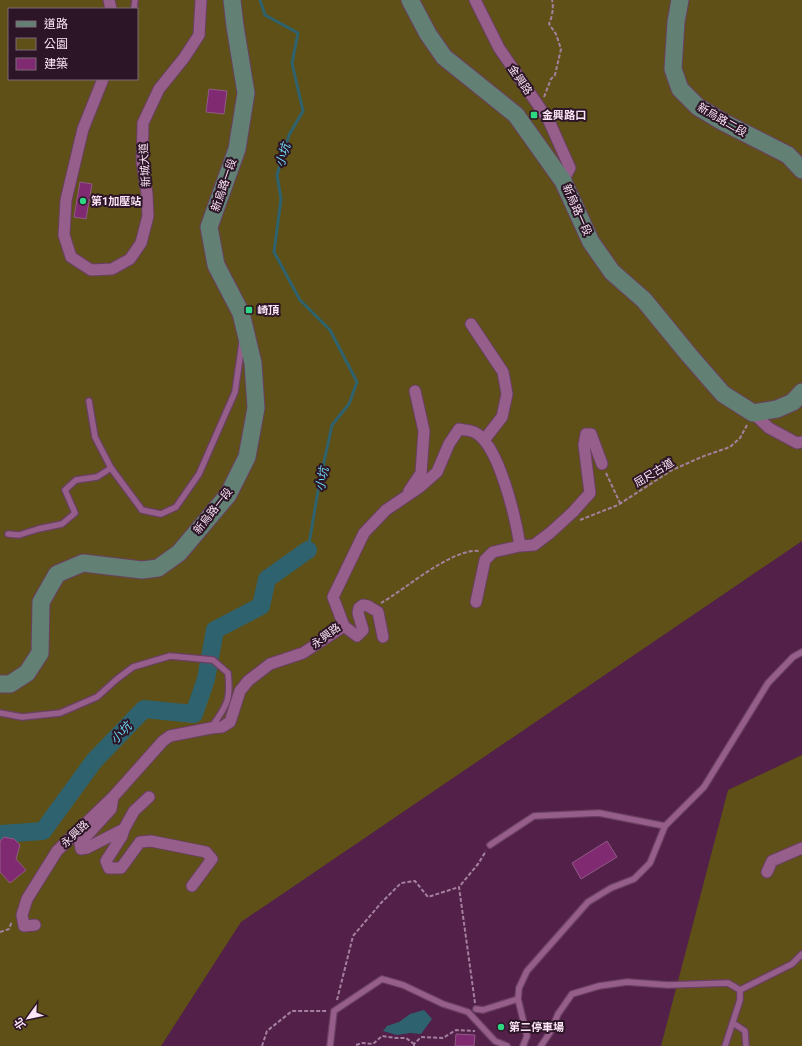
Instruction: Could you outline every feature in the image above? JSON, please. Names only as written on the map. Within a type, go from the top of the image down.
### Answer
[{"type":"main road","name":"新烏路一段","points":[[0,684],[10,684],[27,673],[40,652],[41,602],[57,574],[82,563],[142,570],[158,568],[179,553],[228,495],[247,457],[256,408],[253,363],[241,313],[216,265],[209,227],[237,149],[246,93],[232,0]]},
{"type":"main road","name":"新烏路一段","points":[[410,0],[428,34],[444,57],[516,115],[563,181],[591,242],[612,272],[644,300],[723,394],[753,413]]},
{"type":"main road","name":"新烏路二段","points":[[680,0],[676,22],[673,69],[680,89],[698,107],[723,122],[788,155],[802,170]]},
{"type":"main road","points":[[753,413],[777,409],[793,402],[802,392]]},
{"type":"street","name":"新城大道","points":[[103,80],[83,129],[66,200],[64,235],[71,257],[91,270],[112,269],[130,258],[141,243],[148,216],[147,194],[142,162],[143,123],[159,89],[200,35],[201,0]]},
{"type":"street","name":"金興路","points":[[475,0],[499,48],[550,121],[570,168],[563,181]]},
{"type":"street","points":[[472,324],[503,372],[507,394],[502,417],[484,440],[488,444],[504,480],[516,522],[520,546]]},
{"type":"street","points":[[406,495],[421,473],[424,431],[415,391]]},
{"type":"street","points":[[753,413],[768,428],[797,443],[802,442]]},
{"type":"street","name":"永興路","points":[[35,925],[24,926],[22,915],[26,899],[57,851],[113,797],[163,741],[170,736],[222,727],[230,722],[240,692],[248,681],[270,664],[303,653],[344,626],[333,597],[364,533],[386,510],[406,495],[420,487],[437,472],[448,444],[459,429],[474,432],[484,440]]},
{"type":"street","points":[[476,602],[485,560],[493,552],[520,546],[534,545],[573,512],[590,493],[584,445],[586,434],[591,434],[602,464]]},
{"type":"street","points":[[344,626],[357,636],[363,630],[358,613],[359,608],[363,605],[378,612],[383,637]]},
{"type":"street","points":[[113,797],[111,809],[80,843],[81,849],[88,848],[124,828]]},
{"type":"street","points":[[149,798],[134,811],[124,828],[122,836],[106,861],[109,868],[121,868],[140,842],[151,842],[206,852],[212,859],[192,886]]},
{"type":"street","points":[[767,872],[772,861],[802,848]]},
{"type":"lane","points":[[89,401],[95,437],[111,468],[142,510],[161,514],[176,507],[199,474],[235,392],[242,343],[246,334]]},
{"type":"lane","points":[[8,534],[19,536],[38,529],[62,524],[75,513],[65,490],[76,480],[97,477],[111,468]]},
{"type":"lane","points":[[523,1046],[526,1036],[518,999],[519,988],[526,971],[588,902],[611,888],[634,879],[650,863],[665,826],[704,787],[768,683],[793,658],[802,652]]},
{"type":"lane","points":[[0,713],[22,717],[60,713],[97,697],[132,667],[170,656],[213,660],[228,673],[230,688],[226,706],[211,728]]},
{"type":"lane","points":[[490,845],[534,816],[599,813],[665,826]]},
{"type":"lane","points":[[740,990],[792,964],[802,954]]},
{"type":"lane","points":[[330,1046],[334,1011],[382,979],[403,985],[444,1004],[468,1012],[495,1040],[507,1046]]},
{"type":"lane","points":[[541,1046],[551,1031],[558,1014],[572,994],[598,986],[627,982],[668,985],[728,983],[740,990]]},
{"type":"lane","points":[[725,1046],[740,1000],[740,990]]},
{"type":"lane","points":[[476,1009],[483,1010],[518,999]]},
{"type":"lane","points":[[733,1023],[745,1031],[746,1046]]},
{"type":"path","points":[[544,100],[551,80],[555,75],[561,49],[556,34],[549,24],[552,18],[552,0]]},
{"type":"path","name":"屈尺古道","points":[[578,521],[620,504],[672,470],[704,456],[730,447],[740,438],[753,413]]},
{"type":"path","points":[[602,464],[620,504]]},
{"type":"path","points":[[372,608],[453,556],[476,550],[493,552]]},
{"type":"path","points":[[262,1046],[267,1031],[292,1011],[334,1011],[353,936],[381,903],[401,883],[415,880],[428,896],[459,887],[478,864],[490,845]]},
{"type":"path","points":[[459,887],[476,1009]]},
{"type":"path","points":[[356,1045],[362,1043],[373,1044],[382,1036],[406,1038],[414,1045],[421,1037],[442,1038],[456,1030],[487,1032]]},
{"type":"green space","points":[[0,0],[802,0],[802,541],[241,922],[161,1046],[0,1046]]},
{"type":"green space","points":[[802,755],[802,1046],[661,1046],[728,790]]},
{"type":"shaded area","points":[[424,1010],[432,1019],[421,1034],[410,1033],[397,1035],[383,1031],[387,1026],[399,1022],[410,1014]]},
{"type":"building","points":[[209,89],[227,91],[224,114],[206,112]]},
{"type":"building","name":"第1加壓站","points":[[80,182],[92,184],[86,219],[74,217]]},
{"type":"building","points":[[4,837],[14,839],[20,845],[16,859],[26,870],[10,883],[0,872],[0,841]]},
{"type":"building","points":[[607,841],[617,857],[581,879],[572,863]]},
{"type":"building","points":[[456,1034],[475,1035],[474,1046],[455,1046]]},
{"type":"waterway","name":"小坑","points":[[260,0],[265,15],[298,33],[292,63],[303,111],[289,135],[277,175],[281,199],[274,252],[300,300],[330,330],[357,382],[349,404],[332,425],[319,485],[308,550]]},
{"type":"waterway","name":"小坑","points":[[0,834],[43,831],[94,761],[144,709],[194,714],[206,679],[215,630],[261,606],[267,579],[308,550]]},
{"type":"place","name":"金興路口","points":[[534,115]]},
{"type":"place","name":"第1加壓站","points":[[83,201]]},
{"type":"place","name":"崎頂","points":[[249,310]]},
{"type":"place","name":"第二停車場","points":[[501,1027]]}]
